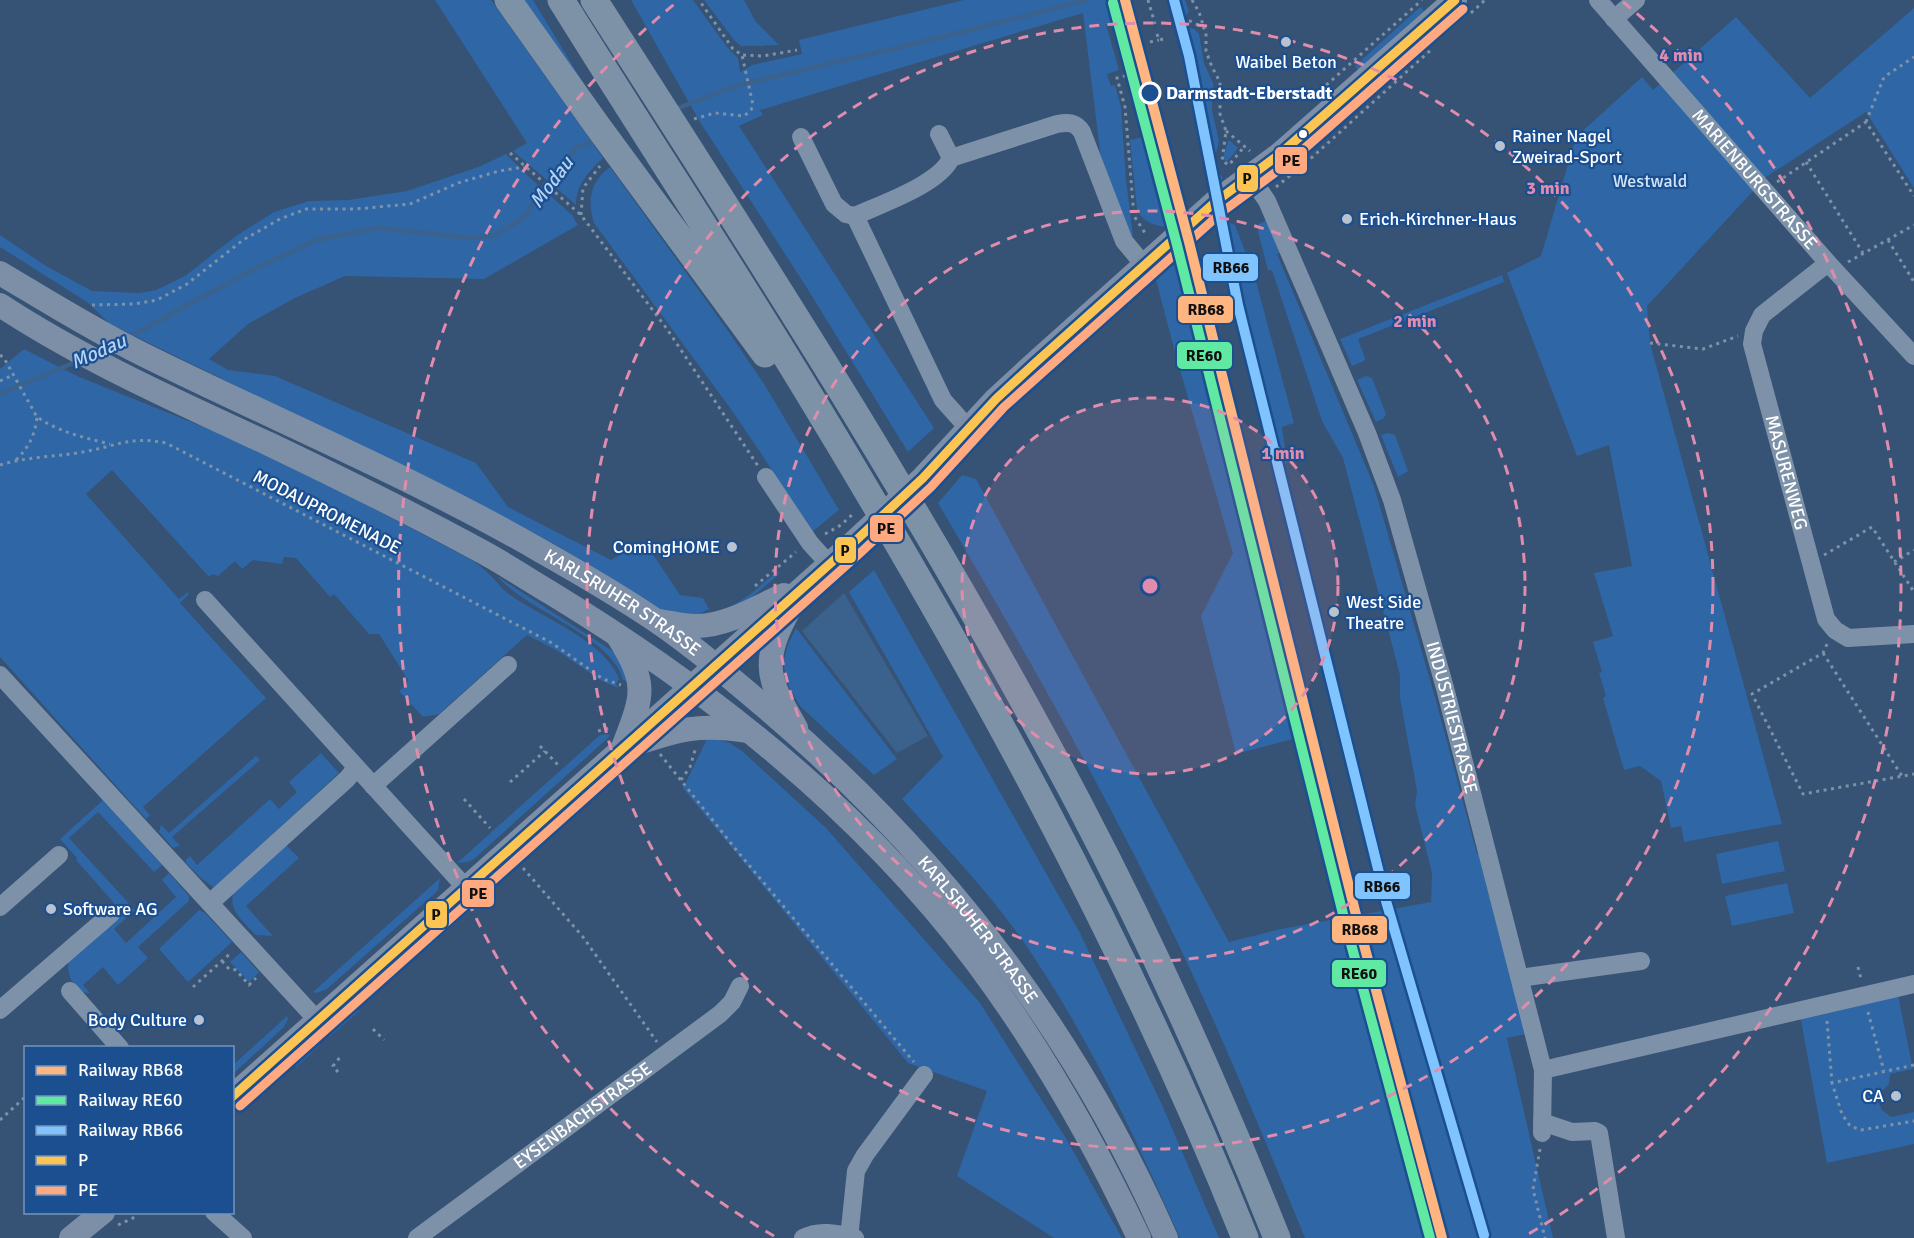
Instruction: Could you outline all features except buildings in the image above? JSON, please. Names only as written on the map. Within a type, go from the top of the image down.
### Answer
[{"type":"highway","points":[[508,0],[596,124],[613,162],[867,493]]},
{"type":"highway","points":[[561,0],[804,387],[962,656],[1087,886],[1196,1120],[1245,1238]]},
{"type":"highway","points":[[594,0],[655,95],[689,126],[998,656],[1079,804],[1178,1006],[1242,1149],[1277,1238]]},
{"type":"main road","points":[[234,1095],[829,564],[923,478],[968,428],[1034,364],[1252,165],[1280,154],[1462,8]]},
{"type":"main road","name":"KARLSRUHER STRASSE","points":[[0,273],[140,354],[373,464],[539,550],[655,620],[716,666],[801,737],[874,806],[909,842],[972,917],[1042,1013],[1084,1080],[1113,1131],[1166,1238]]},
{"type":"main road","name":"KARLSRUHER STRASSE","points":[[0,305],[78,351],[482,551],[615,632],[693,687],[748,731],[812,784],[878,848],[932,907],[976,962],[1028,1036],[1060,1087],[1139,1238]]},
{"type":"main road","points":[[655,620],[686,626],[705,626],[731,619],[805,585]]},
{"type":"main road","points":[[801,737],[776,689],[770,668],[773,648],[781,625],[805,585]]},
{"type":"main road","points":[[615,632],[633,660],[640,685],[636,712],[624,747]]},
{"type":"main road","points":[[624,747],[699,727],[748,731]]},
{"type":"main road","points":[[71,1238],[101,1214]]},
{"type":"main road","points":[[95,1238],[103,1214]]},
{"type":"street","name":"MARIENBURGSTRASSE","points":[[1598,0],[1831,266],[1914,356]]},
{"type":"street","points":[[1614,19],[1636,0]]},
{"type":"street","points":[[801,137],[834,204],[846,214],[855,216],[933,179],[947,166],[951,158],[1057,124],[1073,123],[1082,132],[1124,241],[1144,265]]},
{"type":"street","points":[[939,134],[951,158]]},
{"type":"street","name":"INDUSTRIESTRASSE","points":[[1252,165],[1367,433],[1392,500],[1445,688],[1543,1070],[1542,1127]]},
{"type":"street","points":[[855,216],[943,400],[968,428]]},
{"type":"street","points":[[1754,331],[1762,315],[1831,266]]},
{"type":"street","name":"MASURENWEG","points":[[1754,331],[1752,344],[1810,563],[1826,619],[1835,630]]},
{"type":"street","points":[[766,477],[810,543],[829,564]]},
{"type":"street","points":[[205,600],[465,887]]},
{"type":"street","points":[[1835,630],[1848,638],[1914,634]]},
{"type":"street","points":[[373,786],[508,665]]},
{"type":"street","points":[[0,675],[318,1021]]},
{"type":"street","points":[[210,903],[347,779],[356,768]]},
{"type":"street","points":[[0,907],[58,855]]},
{"type":"street","points":[[0,1010],[111,914]]},
{"type":"street","points":[[1520,978],[1641,961]]},
{"type":"street","points":[[1543,1070],[1914,984]]},
{"type":"street","name":"EYSENBACHSTRASSE","points":[[417,1238],[720,1014],[732,1002],[740,986]]},
{"type":"street","points":[[70,991],[119,1046]]},
{"type":"street","points":[[803,1238],[822,1232],[851,1237],[856,1171],[865,1155],[924,1075]]},
{"type":"street","points":[[1542,1127],[1572,1132],[1595,1131],[1599,1133],[1616,1238]]},
{"type":"street","points":[[216,1214],[243,1238]]},
{"type":"path","points":[[699,0],[733,49],[742,55],[763,56],[797,50]]},
{"type":"path","points":[[1148,0],[1155,24]]},
{"type":"path","points":[[1192,0],[1206,33],[1208,59],[1221,90],[1220,114],[1226,131],[1225,148],[1221,156],[1224,164],[1229,165],[1244,147]]},
{"type":"path","points":[[1346,67],[1422,0]]},
{"type":"path","points":[[1462,8],[1485,0]]},
{"type":"path","points":[[1116,31],[1114,25],[1127,21]]},
{"type":"path","points":[[1174,22],[1190,21],[1204,28]]},
{"type":"path","points":[[1157,34],[1159,40]]},
{"type":"path","points":[[1150,42],[1167,38]]},
{"type":"path","points":[[1119,41],[1128,75],[1117,78],[1125,107],[1134,216],[1152,243]]},
{"type":"path","points":[[1282,183],[1435,46]]},
{"type":"path","points":[[689,126],[715,113],[744,116],[751,110],[753,105],[742,55]]},
{"type":"path","points":[[1765,190],[1866,122],[1884,77],[1914,57]]},
{"type":"path","points":[[1126,66],[1138,63]]},
{"type":"path","points":[[1866,122],[1914,196]]},
{"type":"path","points":[[1226,131],[1244,147],[1252,165]]},
{"type":"path","points":[[510,153],[537,179],[581,215],[667,329],[766,477]]},
{"type":"path","points":[[581,215],[583,188],[613,162]]},
{"type":"path","points":[[1806,162],[1863,253]]},
{"type":"path","points":[[85,306],[134,304],[157,300],[187,284],[243,240],[280,219],[306,209],[356,210],[410,204],[458,183],[524,166]]},
{"type":"path","points":[[1831,266],[1863,253],[1914,225]]},
{"type":"path","points":[[1888,240],[1914,282]]},
{"type":"path","points":[[1650,343],[1703,349],[1754,331]]},
{"type":"path","points":[[0,355],[4,358],[37,417],[69,433],[112,444]]},
{"type":"path","points":[[0,381],[13,375]]},
{"type":"path","points":[[16,460],[26,450],[31,440],[37,417]]},
{"type":"path","name":"MODAUPROMENADE","points":[[0,465],[16,460],[87,451],[112,444],[148,439],[166,443],[552,643],[603,679],[623,686]]},
{"type":"path","points":[[1810,563],[1872,527],[1914,592]]},
{"type":"path","points":[[750,590],[789,557],[810,543]]},
{"type":"path","points":[[1894,562],[1914,550]]},
{"type":"path","points":[[1835,630],[1823,653],[1752,694],[1803,794],[1914,774]]},
{"type":"path","points":[[1823,653],[1902,776]]},
{"type":"path","points":[[540,746],[559,766]]},
{"type":"path","points":[[681,780],[690,767],[696,746]]},
{"type":"path","points":[[655,747],[738,852],[924,1075]]},
{"type":"path","points":[[510,782],[545,751]]},
{"type":"path","points":[[464,799],[490,828]]},
{"type":"path","points":[[523,868],[583,937],[666,1054]]},
{"type":"path","points":[[193,987],[226,957]]},
{"type":"path","points":[[222,961],[229,969],[236,970],[249,985],[269,967]]},
{"type":"path","points":[[1864,994],[1884,1071]]},
{"type":"path","points":[[1826,1004],[1832,1083],[1842,1114],[1850,1126],[1861,1130],[1914,1121]]},
{"type":"path","points":[[373,1029],[384,1040]]},
{"type":"path","points":[[338,1072],[333,1066],[341,1056]]},
{"type":"path","points":[[1832,1083],[1914,1065]]},
{"type":"path","points":[[0,1120],[24,1098]]},
{"type":"path","points":[[1542,1127],[1533,1189],[1545,1238]]},
{"type":"green space","points":[[435,0],[491,0],[592,142],[603,158],[588,173],[581,185],[576,205],[513,151],[527,143]]},
{"type":"green space","points":[[516,0],[533,0],[605,119]]},
{"type":"green space","points":[[631,0],[693,0],[727,47],[738,58],[740,72],[752,65],[802,54],[799,40],[964,0],[1114,0],[1118,15],[1110,17],[1111,23],[1106,24],[1119,70],[1107,74],[1111,86],[1115,85],[1121,107],[1133,236],[1128,238],[1101,159],[1083,13],[760,110],[763,115],[739,126],[934,428],[908,452],[805,285],[700,122]]},
{"type":"green space","points":[[704,0],[744,0],[756,22],[779,45],[741,46]]},
{"type":"green space","points":[[1168,0],[1185,0],[1189,11],[1186,16],[1176,19]]},
{"type":"green space","points":[[1420,7],[1424,11],[1358,70],[1355,66]]},
{"type":"green space","name":"Westwald","points":[[1914,8],[1914,188],[1866,112],[1766,177],[1647,306],[1650,343],[1782,824],[1684,842],[1681,826],[1671,828],[1661,781],[1640,766],[1624,770],[1603,698],[1606,696],[1599,673],[1602,672],[1593,642],[1613,636],[1594,573],[1632,566],[1609,445],[1577,456],[1507,273],[1541,256],[1576,137],[1642,77],[1653,90],[1736,17],[1810,98]]},
{"type":"green space","points":[[1446,21],[1450,25],[1396,74],[1393,70]]},
{"type":"green space","points":[[1187,27],[1199,34],[1204,63],[1213,83],[1212,110],[1219,141],[1214,161],[1223,178],[1217,185],[1208,189],[1176,30]]},
{"type":"green space","points":[[1149,136],[1173,218],[1165,227],[1148,222],[1137,209],[1130,140]]},
{"type":"green space","points":[[1228,141],[1238,148],[1227,162],[1223,158]]},
{"type":"green space","points":[[506,154],[572,215],[578,225],[484,279],[345,276],[295,298],[248,324],[209,359],[228,370],[275,376],[476,463],[508,507],[611,560],[644,541],[680,595],[703,598],[709,609],[697,615],[670,615],[557,546],[504,517],[110,324],[87,302],[0,247],[0,235],[46,266],[92,291],[140,293],[156,290],[185,276],[236,236],[274,212],[309,201],[348,200],[407,191],[481,166]]},
{"type":"green space","points":[[610,167],[766,387],[839,510],[813,531],[733,412],[594,223],[591,199],[594,185]]},
{"type":"green space","points":[[1216,218],[1235,225],[1254,274],[1294,423],[1282,427],[1287,463],[1279,465]]},
{"type":"green space","points":[[1267,220],[1281,252],[1277,254],[1374,486],[1435,697],[1477,854],[1481,853],[1526,1034],[1507,1038],[1553,1238],[1305,1238],[1215,1024],[1155,896],[1066,726],[938,503],[962,475],[976,479],[1229,942],[1281,929],[1431,902],[1432,873],[1415,805],[1417,791],[1400,698],[1400,675],[1343,458],[1322,421],[1272,270],[1268,270],[1258,232],[1259,224]]},
{"type":"green space","points":[[1183,247],[1277,637],[1293,739],[1236,754],[1201,616],[1233,553],[1155,276]]},
{"type":"green space","points":[[1502,275],[1504,282],[1358,339],[1365,358],[1364,361],[1352,366],[1340,339]]},
{"type":"green space","points":[[24,349],[77,376],[223,435],[336,489],[468,558],[485,570],[510,595],[572,631],[601,653],[612,665],[619,679],[616,684],[618,688],[600,680],[558,651],[527,635],[439,714],[423,717],[399,691],[408,680],[379,634],[369,634],[334,594],[330,597],[296,558],[284,557],[282,564],[253,560],[242,569],[235,561],[218,576],[212,574],[209,577],[112,470],[86,494],[179,599],[188,592],[189,594],[180,603],[266,698],[143,807],[150,815],[146,819],[0,657],[0,369]]},
{"type":"green space","points":[[1366,376],[1372,378],[1386,414],[1384,418],[1376,422],[1357,380]]},
{"type":"green space","points":[[1388,433],[1395,435],[1408,471],[1398,477],[1381,435]]},
{"type":"green space","points":[[874,570],[1080,933],[1163,1107],[1219,1238],[1180,1238],[1094,1058],[1054,989],[1003,914],[902,799],[943,757],[849,592]]},
{"type":"green space","points":[[776,572],[779,572],[778,575],[751,598],[730,608],[752,593]]},
{"type":"green space","points":[[497,576],[611,650],[618,656],[629,682],[623,680],[616,664],[603,650],[528,601]]},
{"type":"green space","points":[[796,628],[897,759],[874,775],[800,706],[789,687],[783,663],[788,644]]},
{"type":"green space","points":[[600,735],[610,736],[474,859],[457,863]]},
{"type":"green space","points":[[708,737],[730,743],[742,751],[826,828],[980,1003],[1067,1140],[1122,1238],[1054,1238],[957,1176],[987,1091],[908,1063],[683,788]]},
{"type":"green space","points":[[321,753],[339,773],[214,888],[186,863],[190,856],[197,865],[270,799],[279,809],[297,792],[289,782]]},
{"type":"green space","points":[[256,756],[260,760],[172,837],[180,846],[173,848],[159,832],[161,825],[169,833]]},
{"type":"green space","points":[[103,800],[162,865],[154,872],[98,812],[69,838],[135,910],[114,929],[126,943],[176,897],[162,880],[169,873],[189,896],[189,901],[138,947],[148,958],[118,985],[103,967],[83,985],[90,993],[84,993],[72,982],[68,970],[69,959],[121,911],[60,839]]},
{"type":"green space","points":[[1778,841],[1785,871],[1722,884],[1716,854]]},
{"type":"green space","points":[[285,844],[299,858],[246,906],[273,936],[256,935],[235,910],[232,898],[234,891]]},
{"type":"green space","points":[[440,878],[438,890],[433,895],[327,989],[317,993],[313,992]]},
{"type":"green space","points":[[1787,883],[1794,913],[1732,926],[1725,896]]},
{"type":"green space","points":[[473,902],[475,906],[427,949],[423,946]]},
{"type":"green space","points":[[199,910],[205,913],[232,942],[188,982],[159,949]]},
{"type":"green space","points":[[241,952],[259,972],[249,982],[230,962]]},
{"type":"green space","points":[[1898,995],[1913,1069],[1890,1074],[1889,1084],[1877,1100],[1882,1110],[1891,1117],[1914,1112],[1914,1144],[1827,1163],[1800,1015]]},
{"type":"green space","points":[[356,1007],[359,1011],[329,1037],[326,1033]]},
{"type":"green space","points":[[287,1016],[284,1027],[234,1073],[234,1064]]},
{"type":"green space","points":[[317,1042],[320,1045],[296,1067],[292,1063]]},
{"type":"shaded area","points":[[844,593],[928,736],[897,753],[802,631]]},
{"type":"waterway","name":"Modau","points":[[673,110],[735,86],[1087,0]]},
{"type":"waterway","name":"Modau","points":[[129,337],[252,270],[316,240],[378,228],[470,238],[495,235],[525,217],[542,189],[576,148],[596,140]]},
{"type":"waterway","name":"Modau","points":[[0,394],[78,361]]},
{"type":"rail line","name":"RB68","points":[[1125,0],[1189,242],[1355,911],[1442,1238]]},
{"type":"rail line","name":"RB66","points":[[1174,0],[1189,56],[1238,305],[1386,901],[1484,1235]]},
{"type":"rail line","name":"RE60","points":[[1113,3],[1177,245],[1343,914],[1430,1238]]},
{"type":"transit line","name":"P","points":[[234,1095],[851,545],[923,478],[996,399],[1034,364],[1214,203],[1280,154],[1455,0]]},
{"type":"transit line","name":"PE","points":[[240,1106],[859,554],[931,487],[1004,407],[1222,212],[1288,163],[1463,9]]},
{"type":"place","name":"Waibel Beton","points":[[1286,42]]},
{"type":"place","name":"Darmstadt-Eberstadt","points":[[1150,93]]},
{"type":"place","name":"Rainer Nagel Zweirad-Sport","points":[[1500,146]]},
{"type":"place","name":"Erich-Kirchner-Haus","points":[[1347,219]]},
{"type":"place","name":"ComingHOME","points":[[732,547]]},
{"type":"place","name":"West Side Theatre","points":[[1334,612]]},
{"type":"place","name":"Software AG","points":[[51,909]]},
{"type":"place","name":"Body Culture","points":[[199,1020]]},
{"type":"place","name":"CA","points":[[1896,1096]]}]
